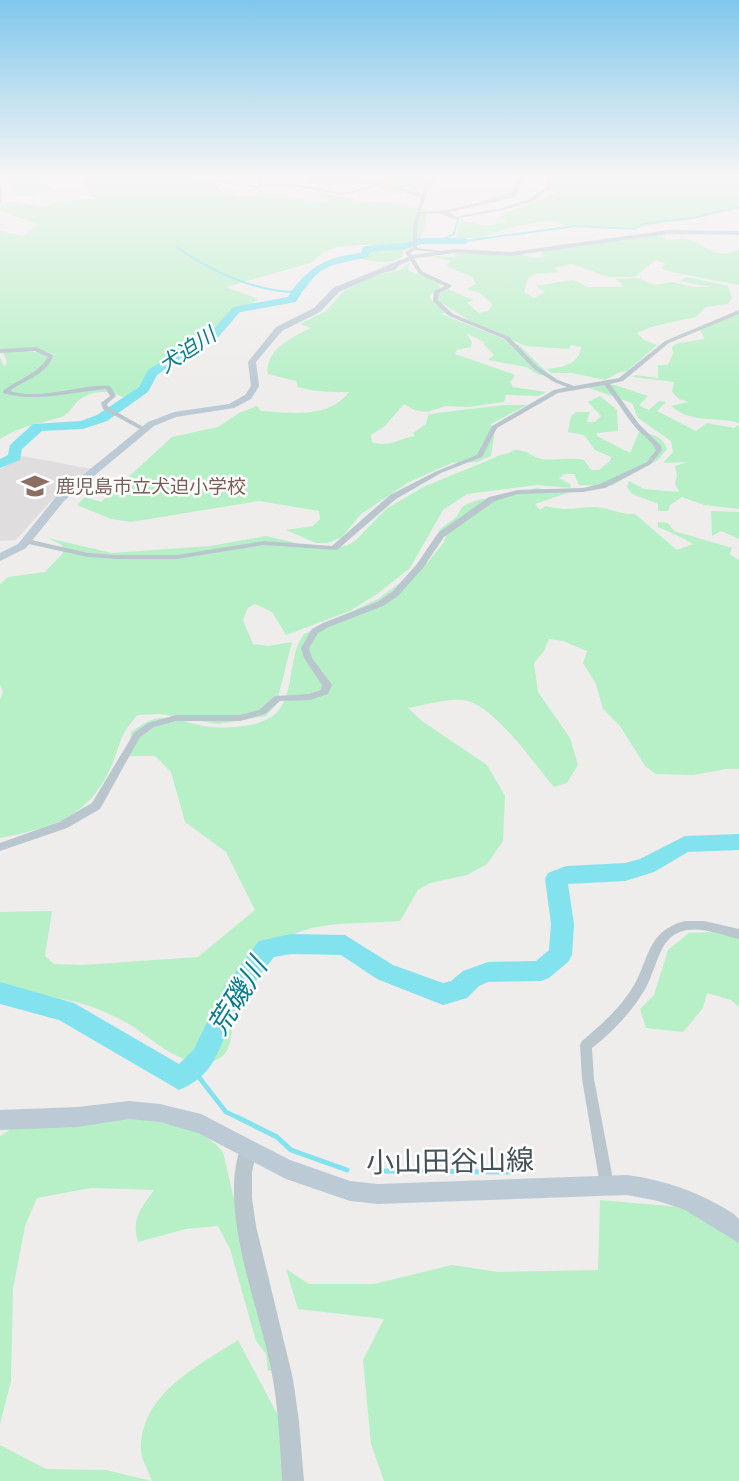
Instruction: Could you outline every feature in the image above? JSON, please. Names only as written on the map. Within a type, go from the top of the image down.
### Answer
[{"type":"main road","points":[[2,556],[27,541],[60,499],[143,429],[167,416],[231,406],[248,397],[255,386],[251,362],[275,332],[317,310],[336,290],[405,259],[448,252],[510,254],[560,247]]},
{"type":"main road","name":"小山田谷山線","points":[[0,1120],[146,1111],[201,1124],[286,1169],[350,1191],[378,1194],[607,1185],[656,1189],[681,1196],[709,1209],[739,1232]]},
{"type":"street","points":[[448,252],[415,249],[407,253],[405,259],[421,273],[449,286],[436,292],[435,300],[451,315],[507,338],[536,368],[571,387]]},
{"type":"street","points":[[27,541],[88,555],[116,557],[177,557],[264,543],[334,548],[393,497],[439,472],[480,456],[494,427],[556,391],[607,384],[628,376],[667,342],[739,312]]},
{"type":"street","points":[[0,351],[36,349],[51,356],[50,361],[37,373],[12,385],[5,392],[14,396],[32,396],[108,387],[113,396],[104,403],[104,408],[143,429]]},
{"type":"street","points":[[0,847],[63,825],[83,816],[96,806],[137,735],[151,725],[176,718],[240,718],[262,712],[278,698],[310,697],[325,692],[327,684],[308,658],[305,649],[315,631],[380,604],[395,594],[420,566],[441,535],[492,499],[531,491],[583,490],[602,486],[649,463],[659,450],[657,443],[635,423],[620,397],[607,384]]},
{"type":"street","points":[[607,1185],[588,1079],[586,1045],[607,1029],[634,994],[659,944],[669,932],[687,926],[700,926],[739,934]]},
{"type":"street","points":[[248,1150],[242,1175],[242,1203],[280,1365],[292,1445],[293,1481]]},
{"type":"shaded area","name":"鹿児島市立犬迫小学校","points":[[22,456],[92,469],[49,503],[16,540],[0,541],[0,469]]},
{"type":"green space","points":[[0,247],[337,247],[324,252],[311,263],[226,287],[258,299],[206,339],[180,345],[155,366],[138,388],[125,399],[108,392],[95,393],[83,397],[62,417],[21,429],[0,439],[0,357],[4,367],[7,362],[3,352],[20,350],[56,355],[35,348],[0,349]]},
{"type":"green space","points":[[369,247],[409,247],[403,251],[402,257],[390,261],[370,261],[351,256],[363,253]]},
{"type":"green space","points":[[571,247],[705,247],[721,253],[739,250],[739,285],[671,272],[661,268],[666,264],[655,260],[635,277],[608,277],[572,264],[554,268],[559,272],[536,274],[528,278],[524,292],[534,298],[545,292],[536,286],[573,280],[588,287],[622,287],[616,279],[638,278],[655,285],[672,282],[693,287],[712,287],[679,281],[687,277],[728,286],[732,298],[728,304],[706,307],[696,317],[654,326],[637,333],[644,340],[657,345],[627,371],[605,380],[572,373],[551,373],[547,369],[564,366],[577,358],[581,347],[571,345],[569,349],[526,346],[475,324],[440,302],[436,295],[447,289],[474,300],[467,303],[479,313],[488,311],[493,305],[480,293],[467,289],[476,284],[472,277],[446,266],[451,261],[431,256],[494,253],[538,258],[546,256],[541,254],[542,251]]},
{"type":"green space","points":[[410,262],[408,270],[439,281],[440,289],[429,296],[447,312],[441,314],[519,345],[551,376],[539,375],[526,367],[488,360],[494,355],[484,342],[466,333],[472,342],[471,347],[457,350],[455,354],[513,374],[515,376],[510,382],[513,387],[546,392],[539,396],[506,395],[504,402],[468,407],[446,406],[427,412],[414,410],[404,404],[385,426],[371,435],[372,442],[389,444],[415,436],[413,433],[426,424],[428,415],[504,405],[527,405],[491,424],[494,437],[491,456],[477,462],[452,463],[409,482],[361,514],[342,537],[328,543],[316,543],[286,530],[313,526],[320,519],[319,511],[259,501],[131,522],[111,519],[77,505],[85,497],[101,502],[172,437],[218,427],[239,413],[257,406],[261,411],[308,412],[331,407],[341,401],[349,392],[305,389],[298,387],[296,381],[268,374],[270,358],[281,345],[311,328],[300,324],[326,311],[344,291],[376,275],[401,270]]},
{"type":"green space","points":[[739,313],[739,423],[679,412],[671,406],[688,402],[679,399],[672,392],[674,382],[633,377],[658,378],[658,365],[668,365],[673,354],[672,347],[678,343],[705,339],[700,330]]},
{"type":"green space","points":[[615,385],[648,396],[639,405],[649,410],[659,401],[666,402],[657,411],[696,431],[707,423],[734,428],[739,425],[739,509],[704,505],[682,497],[670,505],[668,511],[658,511],[658,504],[632,494],[627,487],[629,481],[644,489],[679,492],[675,484],[675,466],[687,462],[663,463],[673,452],[671,441],[638,418],[632,403],[586,387]]},
{"type":"green space","points":[[600,396],[617,410],[618,431],[597,433],[597,436],[630,453],[639,432],[652,434],[663,441],[667,449],[658,460],[611,486],[579,485],[574,474],[565,474],[559,478],[570,484],[571,488],[537,485],[467,494],[443,510],[410,568],[377,594],[350,611],[286,635],[272,612],[255,604],[248,608],[243,620],[253,644],[268,646],[292,642],[276,705],[266,716],[218,724],[161,714],[138,715],[124,734],[102,784],[80,809],[67,818],[36,830],[0,838],[0,699],[3,692],[0,685],[0,584],[8,577],[45,572],[63,553],[62,545],[48,538],[112,553],[210,546],[266,536],[305,545],[330,548],[346,546],[355,541],[386,509],[423,487],[514,450],[542,459],[584,460],[591,470],[599,470],[611,457],[595,450],[584,435],[568,432],[571,416],[576,412],[590,412],[587,422],[595,422],[601,416],[588,402]]},
{"type":"green space","points":[[535,488],[570,492],[535,504],[540,510],[546,506],[567,509],[596,507],[635,514],[677,550],[693,544],[658,527],[658,522],[668,523],[674,531],[732,548],[730,554],[739,560],[739,769],[693,775],[656,774],[645,766],[620,726],[603,709],[596,684],[583,663],[587,651],[563,641],[549,639],[544,651],[534,663],[538,692],[570,738],[578,765],[567,783],[554,787],[500,723],[475,704],[450,700],[408,708],[422,721],[487,765],[505,796],[503,841],[487,864],[467,875],[430,883],[418,890],[400,921],[325,926],[285,939],[255,967],[236,993],[229,1046],[218,1059],[208,1062],[186,1060],[166,1050],[129,1024],[84,1004],[48,997],[0,995],[0,912],[52,911],[45,956],[54,964],[82,965],[198,957],[255,910],[226,852],[185,822],[171,772],[155,756],[129,756],[131,732],[148,721],[160,718],[230,727],[266,720],[279,710],[284,702],[296,652],[304,634],[378,599],[428,562],[446,536],[438,532],[455,518],[465,505]]},
{"type":"green space","points":[[711,511],[739,512],[739,539],[721,531],[712,536]]},
{"type":"green space","points":[[739,931],[739,1007],[731,1000],[707,993],[703,1008],[683,1032],[646,1028],[640,1009],[654,995],[668,950],[689,933]]},
{"type":"green space","points":[[136,1117],[195,1131],[223,1152],[274,1369],[268,1371],[266,1354],[256,1341],[230,1249],[218,1226],[186,1229],[138,1242],[137,1220],[141,1208],[154,1190],[91,1188],[37,1198],[25,1226],[13,1289],[11,1381],[0,1424],[0,1136],[11,1129]]},
{"type":"green space","points":[[600,1200],[727,1211],[739,1222],[739,1481],[384,1481],[371,1444],[363,1360],[384,1319],[298,1309],[286,1269],[309,1284],[374,1284],[452,1265],[498,1272],[598,1270]]},
{"type":"green space","points":[[238,1340],[282,1423],[300,1481],[152,1481],[141,1450],[143,1430],[150,1413],[161,1397],[189,1371]]},
{"type":"green space","points":[[0,1445],[46,1469],[106,1470],[152,1481],[0,1481]]},
{"type":"waterway","name":"犬迫川","points":[[0,464],[15,457],[15,448],[38,427],[83,425],[102,418],[144,389],[152,373],[176,357],[182,348],[210,340],[237,309],[292,300],[305,280],[319,267],[336,260],[365,255],[366,249],[391,247]]},
{"type":"waterway","points":[[178,248],[234,279],[265,288],[296,292]]},
{"type":"waterway","name":"荒磯川","points":[[0,993],[65,1011],[179,1078],[203,1058],[232,995],[267,948],[291,944],[345,945],[385,972],[443,994],[458,990],[471,978],[488,972],[541,971],[560,955],[563,924],[556,879],[566,875],[625,872],[646,866],[685,844],[739,842]]},
{"type":"waterway","points":[[194,1071],[226,1112],[241,1119]]},
{"type":"waterway","points":[[237,1117],[241,1119]]},
{"type":"waterway","points":[[241,1119],[277,1137],[291,1150],[347,1170]]},
{"type":"waterway","points":[[385,1171],[514,1172]]},
{"type":"place","name":"鹿児島市立犬迫小学校","points":[[35,486]]}]
